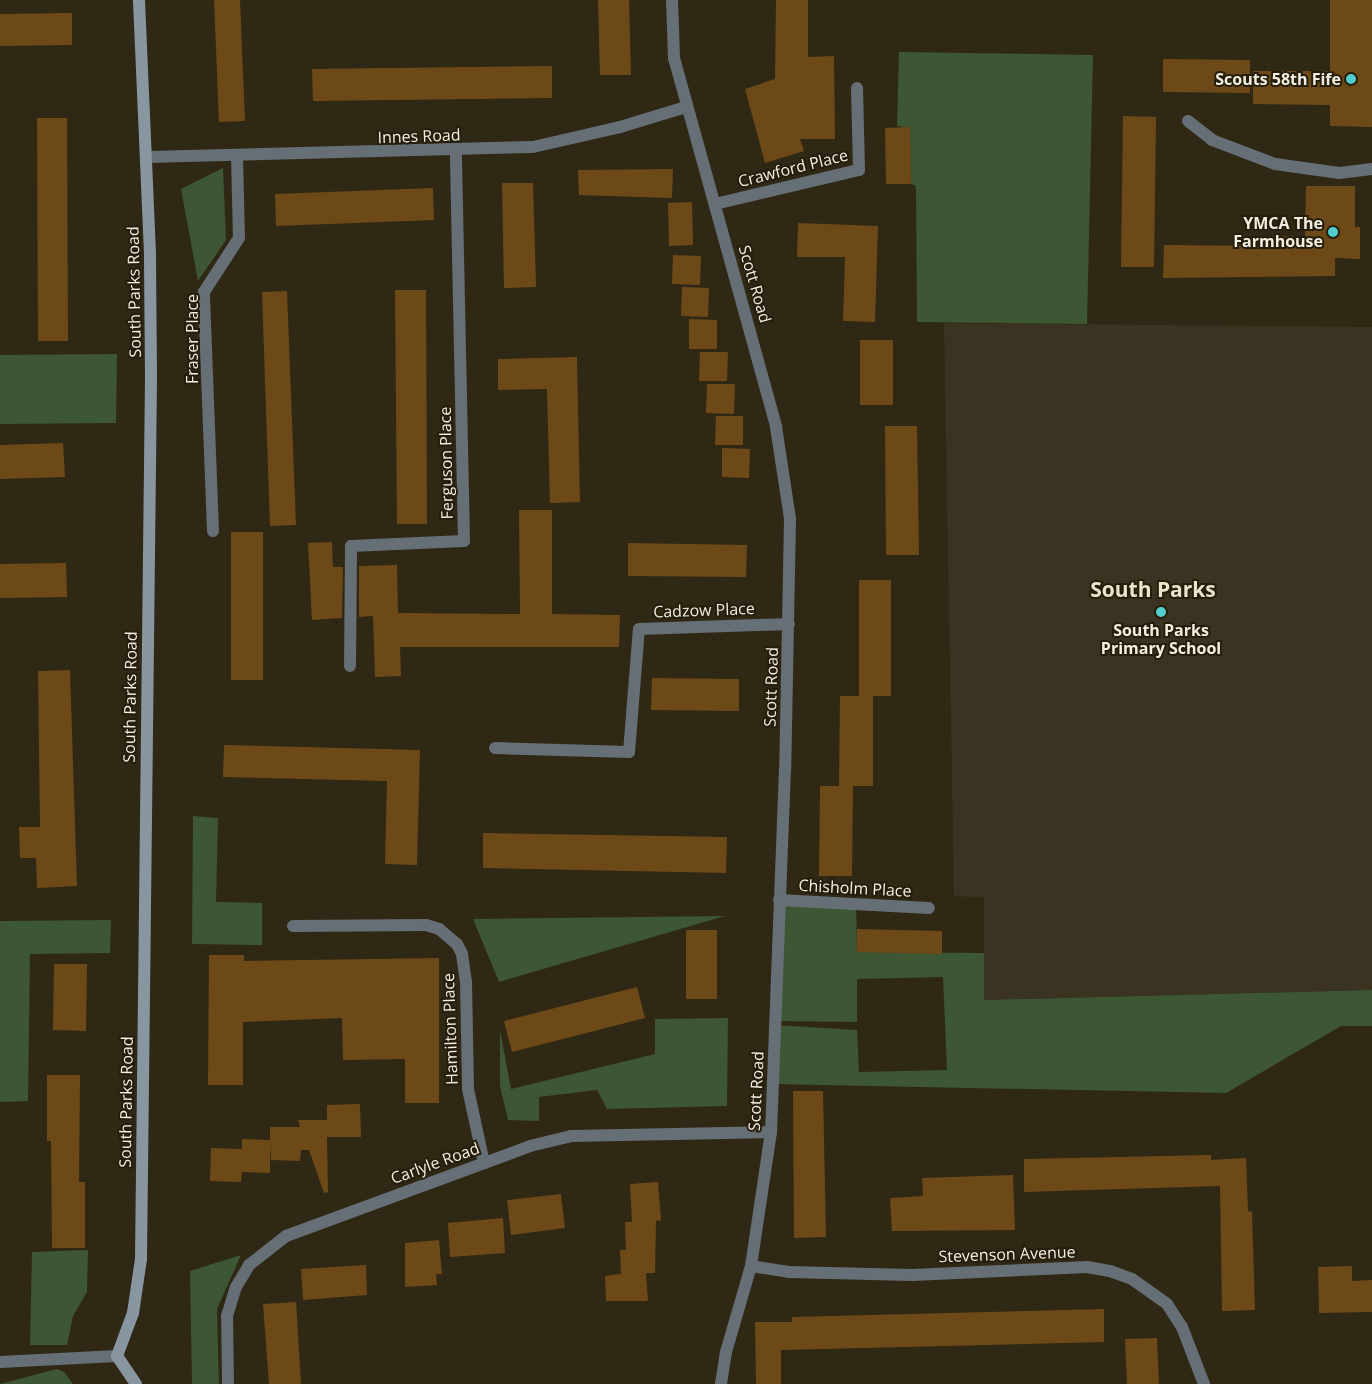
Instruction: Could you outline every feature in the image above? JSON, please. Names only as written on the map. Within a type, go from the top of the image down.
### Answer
[{"type":"street","name":"South Parks Road","points":[[117,1356],[133,1313],[141,1259],[151,374],[147,156],[139,0]]},
{"type":"street","name":"Scott Road","points":[[672,0],[674,58],[776,427],[790,519],[789,624],[770,1132],[751,1266],[726,1352],[721,1384]]},
{"type":"street","name":"Crawford Place","points":[[715,204],[859,170],[856,88]]},
{"type":"street","name":"Innes Road","points":[[147,156],[456,151],[533,147],[620,127],[686,107]]},
{"type":"street","points":[[1188,121],[1212,140],[1275,164],[1339,173],[1372,169]]},
{"type":"street","name":"Ferguson Place","points":[[350,666],[350,546],[464,541],[456,151]]},
{"type":"street","name":"Fraser Place","points":[[213,531],[204,292],[239,238],[237,156]]},
{"type":"street","name":"Cadzow Place","points":[[495,748],[629,752],[639,629],[789,624]]},
{"type":"street","name":"Chisholm Place","points":[[779,900],[929,908]]},
{"type":"street","name":"Hamilton Place","points":[[293,926],[426,925],[439,929],[457,944],[462,954],[466,982],[468,1089],[484,1162]]},
{"type":"street","name":"Carlyle Road","points":[[228,1384],[229,1309],[242,1275],[258,1256],[286,1236],[484,1162],[571,1136],[770,1132]]},
{"type":"street","name":"Stevenson Avenue","points":[[751,1266],[789,1272],[912,1274],[1087,1267],[1110,1270],[1132,1278],[1167,1304],[1182,1328],[1204,1384]]},
{"type":"street","points":[[0,1362],[117,1356],[136,1384]]},
{"type":"shaded area","name":"South Parks Primary School","points":[[944,323],[1372,327],[1372,990],[984,1000],[984,897],[943,896],[954,896]]},
{"type":"green space","points":[[899,52],[1093,55],[1087,324],[917,322],[916,186],[911,184],[910,128],[897,126]]},
{"type":"green space","points":[[223,168],[226,240],[198,281],[181,189]]},
{"type":"green space","points":[[117,354],[116,423],[0,424],[0,355]]},
{"type":"green space","points":[[193,816],[218,818],[216,902],[262,903],[262,945],[192,944]]},
{"type":"green space","points":[[779,900],[856,904],[857,952],[984,953],[984,1000],[1372,990],[1372,1026],[1341,1026],[1226,1093],[772,1084],[775,1025],[857,1030],[859,1072],[947,1070],[943,977],[857,979],[857,1022],[775,1021]]},
{"type":"green space","points":[[725,916],[499,982],[473,919]]},
{"type":"green space","points":[[111,920],[110,953],[30,954],[28,1101],[0,1102],[0,921]]},
{"type":"green space","points":[[728,1018],[727,1106],[607,1109],[597,1090],[539,1097],[539,1121],[508,1120],[500,1086],[500,1030],[511,1089],[655,1054],[655,1019]]},
{"type":"green space","points":[[88,1250],[87,1292],[73,1316],[67,1345],[30,1345],[32,1252]]},
{"type":"green space","points":[[241,1255],[217,1309],[219,1384],[192,1384],[190,1271]]},
{"type":"green space","points":[[57,1369],[64,1372],[73,1384],[0,1384]]},
{"type":"building","points":[[214,0],[240,0],[245,121],[219,122]]},
{"type":"building","points":[[598,0],[629,0],[631,75],[600,75]]},
{"type":"building","points":[[776,0],[808,0],[808,57],[834,56],[835,139],[800,139],[804,151],[765,163],[745,89],[775,79]]},
{"type":"building","points":[[1330,0],[1372,0],[1372,127],[1330,126],[1330,105],[1253,104],[1253,71],[1330,71]]},
{"type":"building","points":[[72,13],[72,45],[0,46],[0,14]]},
{"type":"building","points":[[1163,59],[1250,60],[1250,93],[1163,92]]},
{"type":"building","points":[[552,66],[552,98],[313,101],[312,69]]},
{"type":"building","points":[[1123,116],[1156,117],[1154,267],[1121,267]]},
{"type":"building","points":[[37,118],[67,118],[68,341],[38,341]]},
{"type":"building","points":[[910,127],[911,184],[886,184],[885,128]]},
{"type":"building","points":[[673,169],[672,198],[579,195],[578,170]]},
{"type":"building","points":[[502,183],[533,183],[536,287],[504,288]]},
{"type":"building","name":"YMCA The Farmhouse","points":[[1306,186],[1355,186],[1355,227],[1360,227],[1360,259],[1335,258],[1335,276],[1163,278],[1164,245],[1273,246],[1273,236],[1305,237]]},
{"type":"building","points":[[433,188],[434,220],[276,226],[275,194]]},
{"type":"building","points":[[692,202],[693,245],[669,246],[668,203]]},
{"type":"building","points":[[798,223],[878,226],[875,322],[843,321],[845,257],[797,257]]},
{"type":"building","points":[[673,255],[701,256],[700,285],[672,284]]},
{"type":"building","points":[[682,287],[709,288],[708,317],[681,316]]},
{"type":"building","points":[[395,290],[426,290],[427,524],[397,524]]},
{"type":"building","points":[[287,291],[296,525],[270,526],[262,292]]},
{"type":"building","points":[[689,319],[717,320],[717,349],[689,349]]},
{"type":"building","points":[[860,340],[893,340],[893,405],[860,405]]},
{"type":"building","points":[[700,352],[728,352],[727,381],[699,381]]},
{"type":"building","points":[[577,357],[580,502],[550,503],[547,389],[498,390],[498,359]]},
{"type":"building","points":[[707,384],[735,384],[734,414],[706,413]]},
{"type":"building","points":[[716,416],[743,416],[743,445],[715,445]]},
{"type":"building","points":[[885,426],[917,426],[919,555],[886,555]]},
{"type":"building","points":[[63,443],[65,477],[0,479],[0,445]]},
{"type":"building","points":[[722,448],[750,449],[749,478],[722,477]]},
{"type":"building","points":[[519,510],[552,510],[552,614],[620,615],[619,647],[400,647],[401,676],[375,677],[373,616],[359,617],[359,566],[397,565],[398,613],[520,614]]},
{"type":"building","points":[[231,532],[263,532],[263,680],[231,680]]},
{"type":"building","points":[[332,542],[333,567],[343,567],[342,618],[312,620],[308,543]]},
{"type":"building","points":[[628,543],[747,545],[746,577],[628,576]]},
{"type":"building","points":[[66,563],[67,597],[0,598],[0,564]]},
{"type":"building","points":[[859,580],[891,580],[891,696],[859,696]]},
{"type":"building","points":[[70,670],[77,886],[37,888],[36,858],[20,858],[19,827],[40,827],[38,671]]},
{"type":"building","points":[[652,678],[739,679],[739,711],[651,710]]},
{"type":"building","points":[[840,696],[873,696],[873,786],[839,786]]},
{"type":"building","points":[[224,745],[420,750],[417,865],[385,864],[387,781],[223,777]]},
{"type":"building","points":[[820,786],[853,786],[852,876],[819,876]]},
{"type":"building","points":[[483,833],[727,837],[726,873],[483,868]]},
{"type":"building","points":[[857,929],[942,931],[942,954],[857,952]]},
{"type":"building","points":[[686,930],[717,930],[717,999],[686,999]]},
{"type":"building","points":[[209,955],[244,955],[244,961],[439,958],[439,1103],[405,1103],[405,1059],[343,1060],[342,1018],[243,1022],[243,1085],[208,1085]]},
{"type":"building","points":[[54,964],[87,964],[86,1031],[53,1030]]},
{"type":"building","points":[[637,987],[645,1018],[512,1052],[504,1021]]},
{"type":"building","points":[[47,1075],[80,1075],[79,1182],[85,1182],[85,1248],[52,1248],[51,1141],[47,1141]]},
{"type":"building","points":[[793,1091],[823,1091],[826,1237],[794,1238]]},
{"type":"building","points":[[360,1104],[361,1137],[327,1137],[328,1192],[324,1193],[309,1150],[301,1150],[300,1161],[271,1160],[270,1143],[270,1173],[242,1172],[241,1182],[210,1181],[211,1148],[242,1149],[242,1139],[270,1140],[270,1127],[300,1127],[298,1120],[327,1120],[327,1105]]},
{"type":"building","points":[[1211,1155],[1211,1160],[1246,1158],[1248,1211],[1252,1212],[1255,1310],[1222,1311],[1220,1186],[1024,1192],[1024,1159]]},
{"type":"building","points":[[1013,1175],[1015,1230],[892,1231],[890,1198],[923,1196],[922,1178]]},
{"type":"building","points":[[658,1182],[661,1220],[656,1221],[655,1273],[646,1273],[648,1301],[606,1301],[605,1276],[621,1274],[620,1250],[626,1250],[625,1222],[632,1222],[630,1184]]},
{"type":"building","points":[[561,1194],[565,1228],[511,1235],[507,1200]]},
{"type":"building","points":[[503,1218],[505,1253],[450,1257],[448,1223]]},
{"type":"building","points":[[439,1240],[442,1274],[436,1274],[437,1285],[405,1287],[405,1243]]},
{"type":"building","points":[[366,1265],[367,1295],[303,1300],[301,1269]]},
{"type":"building","points":[[1352,1266],[1352,1281],[1372,1280],[1372,1312],[1319,1313],[1318,1267]]},
{"type":"building","points":[[296,1302],[301,1384],[269,1384],[263,1304]]},
{"type":"building","points":[[1104,1309],[1104,1342],[781,1350],[781,1384],[756,1384],[755,1322],[792,1322],[792,1317]]},
{"type":"building","points":[[1157,1338],[1159,1384],[1127,1384],[1125,1339]]},
{"type":"place","name":"Scouts 58th Fife","points":[[1351,79]]},
{"type":"place","name":"YMCA The Farmhouse","points":[[1333,232]]},
{"type":"place","name":"South Parks Primary School","points":[[1161,612]]},
{"type":"district","name":"South Parks","points":[[1153,589]]}]
